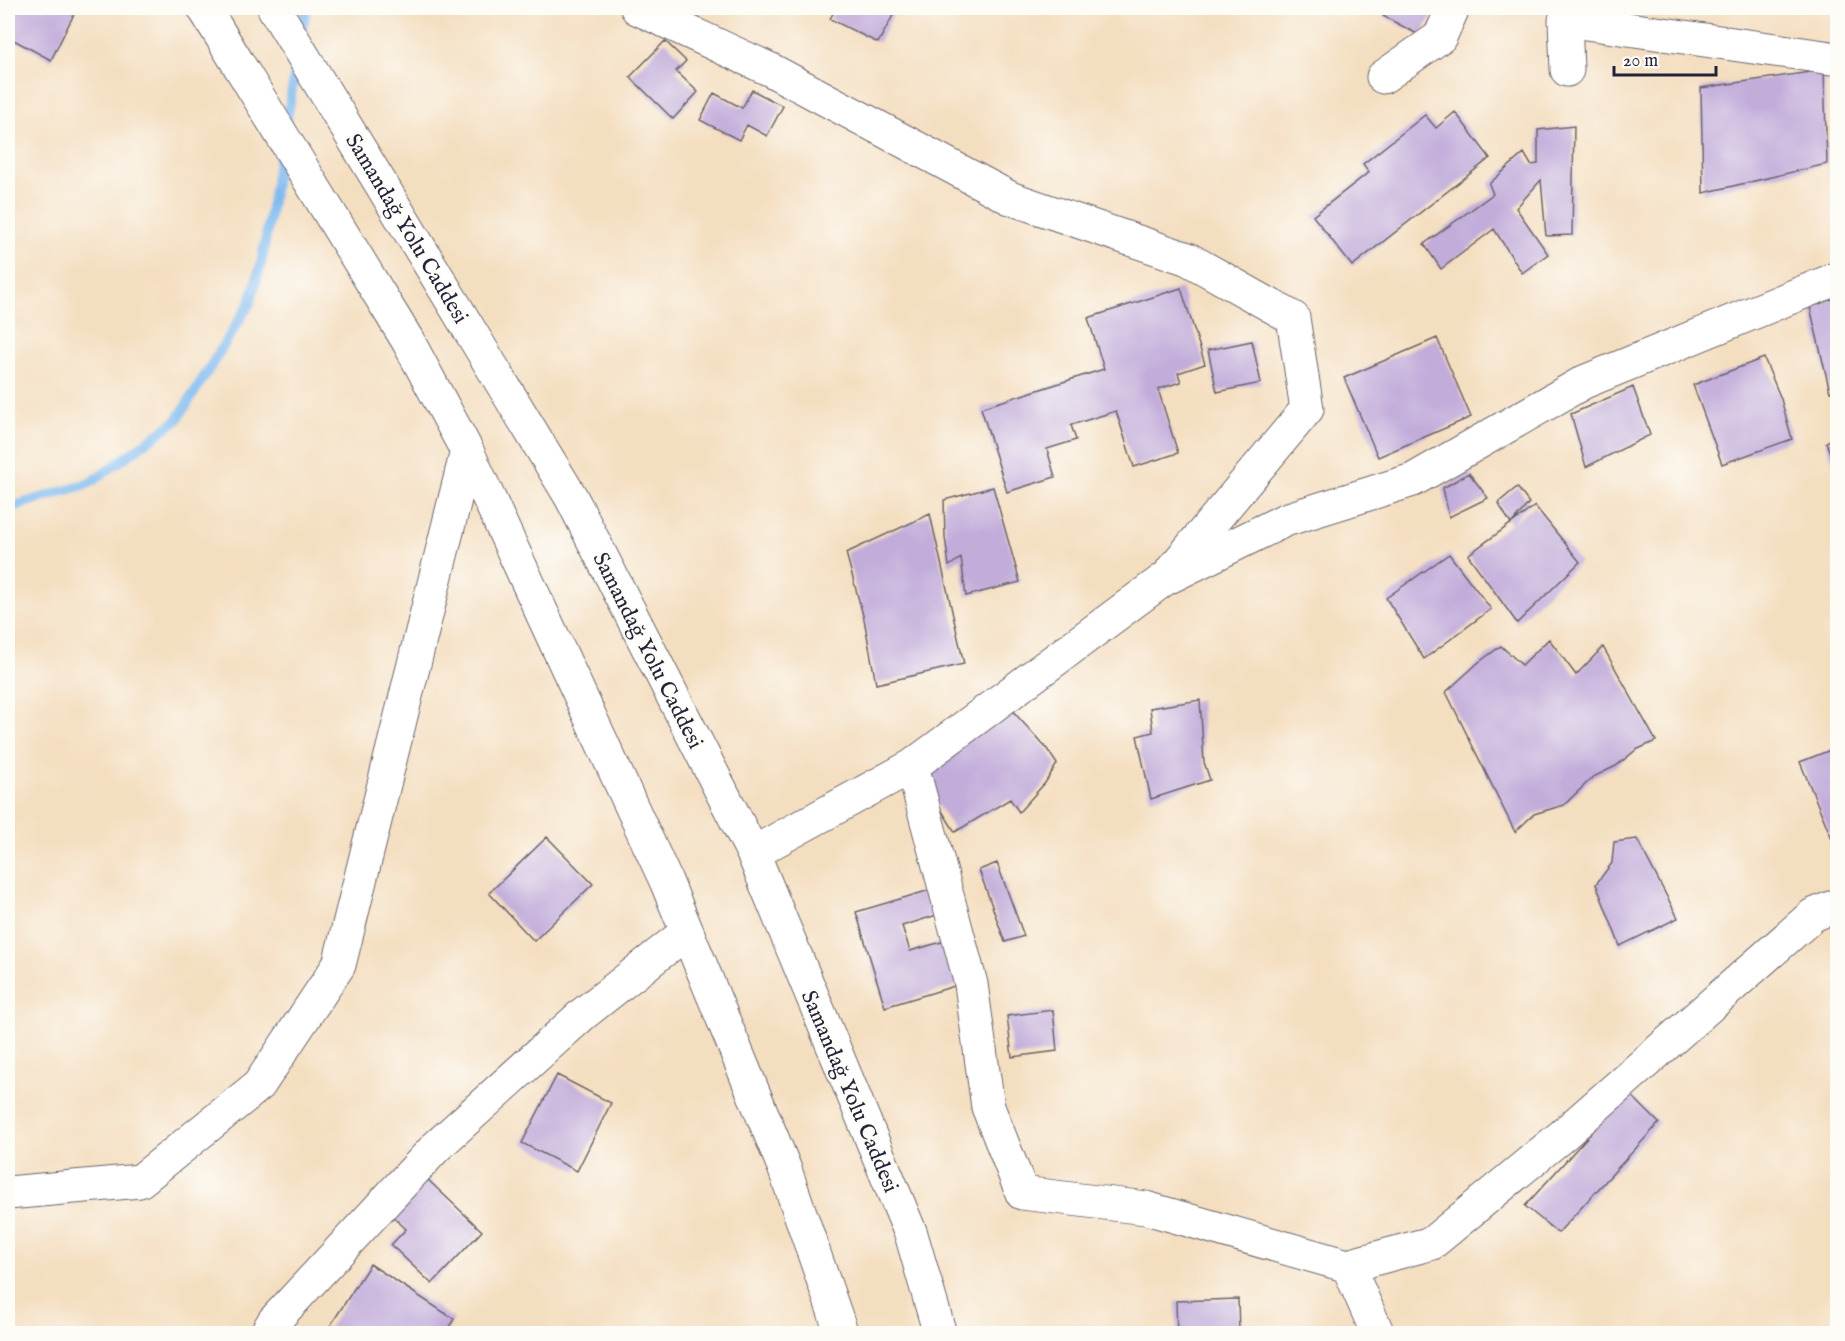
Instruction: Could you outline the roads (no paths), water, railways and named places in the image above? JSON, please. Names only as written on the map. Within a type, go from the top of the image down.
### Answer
[{"type":"main road","points":[[204,8],[408,340],[467,451],[661,870],[784,1167],[842,1334]]},
{"type":"main road","name":"Samandağ Yolu Caddesi","points":[[274,8],[571,497],[753,853],[911,1234],[939,1334]]},
{"type":"main road","points":[[637,8],[771,70],[1010,198],[1188,259],[1293,318],[1306,410],[1164,580]]},
{"type":"main road","points":[[1383,76],[1440,37],[1453,8]]},
{"type":"main road","points":[[1567,70],[1565,20],[1838,59]]},
{"type":"main road","points":[[753,853],[912,766],[1164,580],[1284,520],[1413,480],[1584,382],[1838,278]]},
{"type":"main road","points":[[8,1193],[140,1181],[259,1085],[339,965],[467,451]]},
{"type":"main road","points":[[912,766],[971,984],[987,1107],[1022,1193],[1146,1208],[1348,1266],[1432,1243],[1563,1136],[1813,915],[1838,905]]},
{"type":"main road","points":[[266,1334],[274,1321],[436,1147],[583,1014],[687,932]]},
{"type":"main road","points":[[1348,1266],[1378,1334]]},
{"type":"waterway","points":[[301,36],[306,8]]},
{"type":"waterway","points":[[286,125],[297,60]]},
{"type":"waterway","points":[[8,508],[90,483],[177,420],[250,303],[262,260],[281,149]]}]
